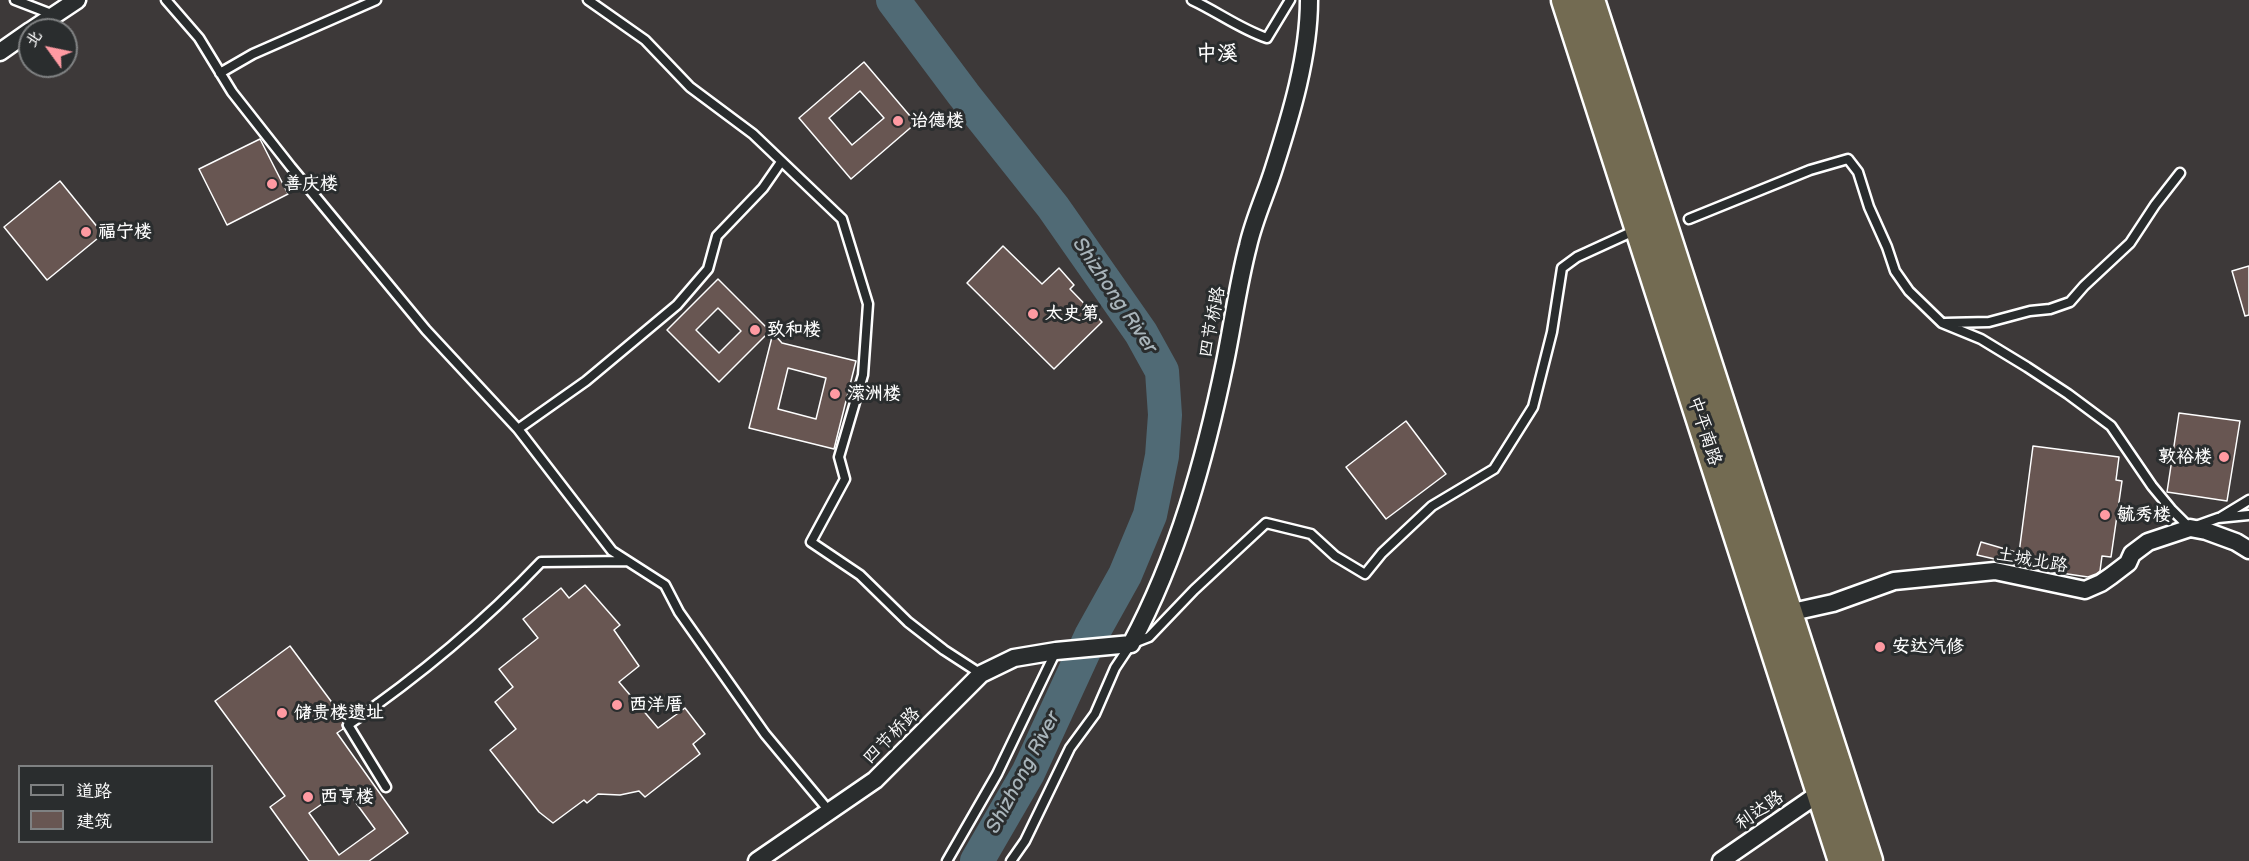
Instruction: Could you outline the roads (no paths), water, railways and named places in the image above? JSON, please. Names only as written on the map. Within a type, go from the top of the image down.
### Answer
[{"type":"highway","name":"中平南路","points":[[1566,0],[1843,861]]},
{"type":"highway","points":[[1590,0],[1868,861]]},
{"type":"street","points":[[50,18],[77,0]]},
{"type":"street","name":"四节桥路","points":[[758,861],[875,780],[981,674],[1014,658],[1056,651],[1131,644],[1160,587],[1191,500],[1225,363],[1247,247],[1258,210],[1274,170],[1292,106],[1309,25],[1309,0]]},
{"type":"street","points":[[0,52],[18,40]]},
{"type":"street","points":[[2190,528],[2226,538],[2249,550]]},
{"type":"street","name":"土城北路","points":[[1788,613],[1833,603],[1894,581],[1995,571],[2085,590],[2111,576],[2128,562],[2132,554],[2148,542],[2190,528]]},
{"type":"street","name":"利达路","points":[[1721,861],[1821,792]]},
{"type":"lane","points":[[15,0],[54,15]]},
{"type":"lane","points":[[166,0],[198,39],[232,92],[374,268],[426,330],[518,429],[612,551],[665,585],[679,612],[765,734],[830,812]]},
{"type":"lane","points":[[220,73],[253,54],[376,0]]},
{"type":"lane","points":[[588,0],[645,40],[690,87],[753,134],[842,219],[868,304],[863,375],[839,457],[845,479],[811,542],[860,575],[908,622],[944,650],[981,674]]},
{"type":"lane","points":[[1192,0],[1206,6],[1247,32],[1267,38],[1290,0]]},
{"type":"lane","points":[[1689,219],[1810,170],[1848,159],[1858,172],[1869,207],[1895,271],[1909,291],[1942,323],[1981,339],[2027,366],[2111,426],[2152,486],[2190,528],[2218,518],[2249,500]]},
{"type":"lane","points":[[518,429],[586,381],[677,305],[708,269],[717,236],[763,188],[781,162]]},
{"type":"lane","points":[[1942,323],[1989,322],[2030,311],[2050,309],[2070,302],[2104,265],[2130,243],[2180,173]]},
{"type":"lane","points":[[1011,861],[1025,841],[1071,748],[1095,714],[1115,668],[1131,644],[1149,637],[1194,590],[1266,523],[1311,534],[1335,556],[1365,574],[1382,553],[1432,506],[1494,469],[1533,407],[1552,332],[1562,268],[1577,257],[1640,229]]},
{"type":"lane","points":[[2218,518],[2249,514]]},
{"type":"lane","points":[[386,788],[348,725],[429,667],[509,596],[541,562],[627,561]]},
{"type":"lane","points":[[947,861],[997,774],[1056,651]]},
{"type":"waterway","name":"Shizhong River","points":[[893,0],[964,95],[1053,207],[1141,333],[1162,371],[1165,415],[1162,456],[1150,515],[1125,575],[1091,636],[1028,773],[977,861]]},
{"type":"place","name":"诒德楼","points":[[898,121]]},
{"type":"place","name":"善庆楼","points":[[272,184]]},
{"type":"place","name":"福宁楼","points":[[86,232]]},
{"type":"place","name":"太史第","points":[[1033,314]]},
{"type":"place","name":"致和楼","points":[[755,330]]},
{"type":"place","name":"潆洲楼","points":[[835,394]]},
{"type":"place","name":"敦裕楼","points":[[2224,457]]},
{"type":"place","name":"毓秀楼","points":[[2105,515]]},
{"type":"place","name":"安达汽修","points":[[1880,647]]},
{"type":"place","name":"西洋厝","points":[[617,705]]},
{"type":"place","name":"储贵楼遗址","points":[[282,713]]},
{"type":"place","name":"西亨楼","points":[[308,797]]},
{"type":"district","name":"中溪","points":[[1217,55]]}]
